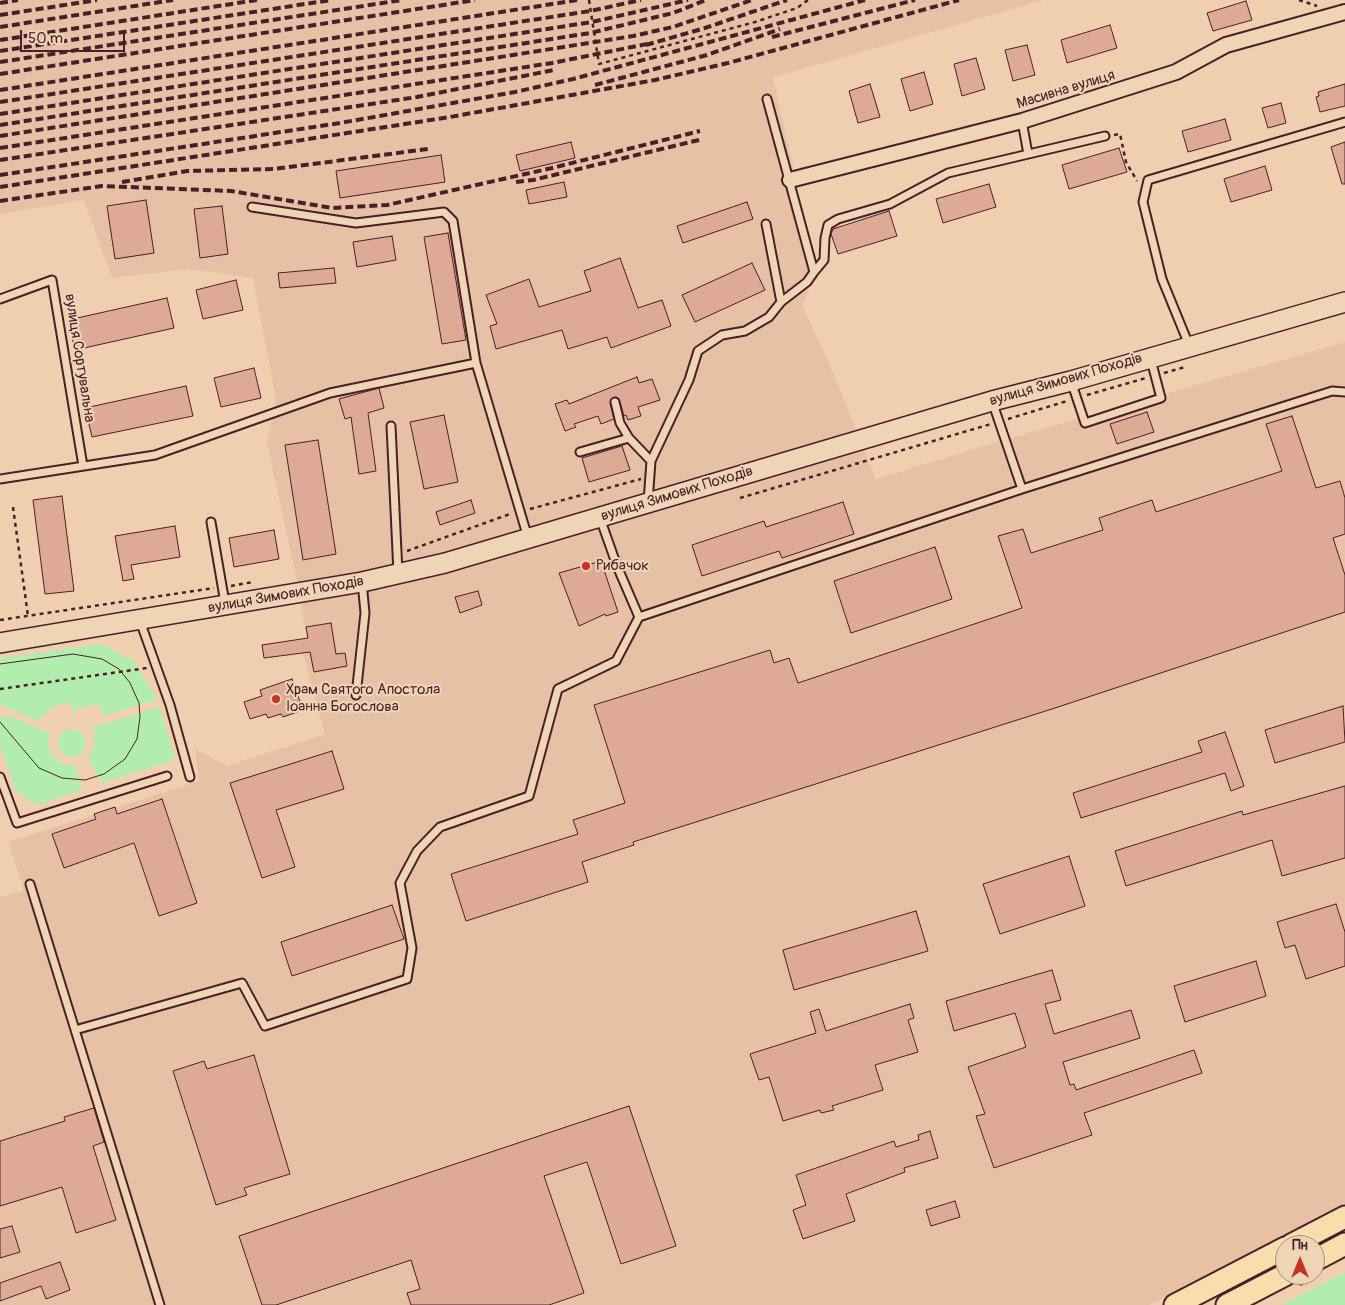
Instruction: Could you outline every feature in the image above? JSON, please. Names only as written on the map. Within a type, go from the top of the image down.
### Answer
[{"type":"main road","name":"вулиця Зимових Походів","points":[[0,643],[362,582],[398,564],[528,539],[992,401],[1074,390],[1150,357],[1345,302]]},
{"type":"main road","points":[[1310,1235],[1345,1217]]},
{"type":"main road","points":[[1325,1260],[1345,1244]]},
{"type":"main road","points":[[1175,1305],[1275,1253]]},
{"type":"main road","points":[[1227,1305],[1279,1285]]},
{"type":"street","name":"Масивна вулиця","points":[[790,180],[1022,121],[1176,72],[1226,45],[1345,12]]},
{"type":"lane","points":[[767,99],[814,272]]},
{"type":"lane","points":[[1022,121],[1028,154]]},
{"type":"lane","points":[[1189,346],[1162,279],[1143,202],[1148,180],[1345,122]]},
{"type":"lane","points":[[648,502],[651,461],[689,380],[698,351],[722,335],[745,331],[769,317],[781,302],[807,282],[824,260],[825,238],[828,225],[838,219],[890,204],[948,174],[1105,136]]},
{"type":"lane","points":[[252,207],[356,223],[444,212],[453,221],[476,363],[528,539]]},
{"type":"lane","points":[[766,224],[781,302]]},
{"type":"lane","name":"вулиця Сортувальна","points":[[0,298],[52,280],[82,466]]},
{"type":"lane","points":[[1074,390],[1085,423],[1161,398],[1150,357]]},
{"type":"lane","points":[[0,479],[156,455],[330,393],[476,363]]},
{"type":"lane","points":[[75,1030],[242,983],[265,1026],[407,979],[412,948],[400,883],[417,851],[440,827],[529,796],[558,689],[616,661],[639,617],[1022,489],[1332,391],[1345,392]]},
{"type":"lane","points":[[992,401],[1022,489]]},
{"type":"lane","points":[[614,402],[620,423],[629,438],[651,461]]},
{"type":"lane","points":[[391,426],[398,564]]},
{"type":"lane","points":[[580,452],[629,438]]},
{"type":"lane","points":[[600,517],[617,566],[639,617]]},
{"type":"lane","points":[[211,522],[221,587],[226,606]]},
{"type":"lane","points":[[356,695],[365,613],[362,582]]},
{"type":"lane","points":[[140,620],[190,777]]},
{"type":"lane","points":[[0,777],[17,823],[167,776]]},
{"type":"lane","points":[[30,884],[160,1305]]},
{"type":"path","points":[[588,0],[600,64],[755,22],[797,8],[808,0]]},
{"type":"path","points":[[1105,136],[1120,134],[1126,162],[1136,175],[1143,202]]},
{"type":"path","points":[[740,498],[999,422],[1074,390],[1156,375],[1189,365]]},
{"type":"path","points":[[398,564],[488,520],[649,477]]},
{"type":"path","points":[[13,507],[28,616]]},
{"type":"path","points":[[0,620],[257,582]]},
{"type":"path","points":[[0,688],[122,673],[156,666]]},
{"type":"shaded area","points":[[0,0],[1043,0],[773,77],[816,271],[802,306],[827,358],[876,479],[997,442],[1345,342],[1345,1204],[1285,1235],[1275,1235],[1275,1240],[1149,1305],[0,1305],[0,897],[24,890],[8,842],[199,781],[195,749],[227,766],[325,734],[302,649],[308,647],[298,584],[267,443],[276,398],[253,278],[188,269],[112,278],[84,200],[0,214]]},
{"type":"green space","points":[[101,644],[134,661],[157,700],[102,716],[98,704],[77,708],[75,713],[72,713],[71,704],[55,705],[37,721],[0,705],[0,658]]},
{"type":"green space","points":[[159,707],[174,756],[171,761],[101,783],[88,758],[94,743],[93,727]]},
{"type":"green space","points":[[10,716],[49,734],[48,744],[51,754],[62,764],[74,765],[82,790],[36,805],[15,790],[0,746],[0,717]]},
{"type":"green space","points":[[71,729],[81,733],[85,743],[81,753],[71,757],[61,753],[57,743],[61,733]]},
{"type":"green space","points":[[1345,1272],[1345,1305],[1281,1305],[1320,1285],[1325,1285],[1325,1282]]},
{"type":"building","points":[[1246,1],[1252,20],[1213,31],[1207,13]]},
{"type":"building","points":[[1110,25],[1117,48],[1067,63],[1061,40]]},
{"type":"building","points":[[1027,45],[1035,75],[1013,81],[1005,50]]},
{"type":"building","points":[[976,58],[985,89],[962,96],[954,64]]},
{"type":"building","points":[[924,72],[933,104],[910,111],[901,79]]},
{"type":"building","points":[[870,84],[880,117],[858,123],[849,91]]},
{"type":"building","points":[[1345,84],[1345,106],[1320,112],[1316,97],[1319,96],[1318,92]]},
{"type":"building","points":[[1281,103],[1286,123],[1268,128],[1262,108]]},
{"type":"building","points":[[1225,119],[1231,140],[1188,152],[1182,131]]},
{"type":"building","points":[[571,142],[575,158],[520,171],[516,155]]},
{"type":"building","points":[[1345,142],[1345,184],[1342,184],[1331,147]]},
{"type":"building","points":[[1119,148],[1127,172],[1069,189],[1062,165]]},
{"type":"building","points":[[441,155],[445,182],[340,198],[336,171]]},
{"type":"building","points":[[1265,166],[1272,190],[1231,202],[1224,179]]},
{"type":"building","points":[[564,182],[567,197],[529,204],[526,190]]},
{"type":"building","points":[[989,184],[996,207],[943,223],[936,199]]},
{"type":"building","points":[[146,200],[154,253],[115,259],[107,206]]},
{"type":"building","points":[[747,202],[753,219],[683,243],[677,226]]},
{"type":"building","points":[[222,206],[228,254],[200,258],[194,209]]},
{"type":"building","points":[[889,211],[897,236],[838,254],[831,234],[833,229]]},
{"type":"building","points":[[448,233],[466,340],[442,344],[424,237]]},
{"type":"building","points":[[392,236],[396,260],[357,267],[353,242]]},
{"type":"building","points":[[620,258],[638,308],[662,300],[671,326],[611,348],[607,337],[568,349],[562,330],[496,349],[490,326],[497,324],[486,295],[529,279],[539,307],[591,291],[584,271]]},
{"type":"building","points":[[752,263],[765,290],[695,322],[682,295]]},
{"type":"building","points":[[334,268],[336,283],[280,288],[278,273]]},
{"type":"building","points":[[236,280],[243,310],[203,319],[196,290]]},
{"type":"building","points":[[167,298],[174,328],[75,350],[68,320]]},
{"type":"building","points":[[254,368],[261,398],[221,407],[214,378]]},
{"type":"building","points":[[637,377],[639,383],[652,379],[660,400],[638,407],[641,416],[628,420],[626,415],[624,416],[619,399],[614,397],[610,403],[614,419],[601,424],[598,416],[574,424],[576,427],[565,431],[555,404],[567,400],[569,404]]},
{"type":"building","points":[[186,386],[193,416],[92,437],[85,408]]},
{"type":"building","points":[[379,388],[384,408],[368,413],[376,471],[359,474],[351,417],[345,419],[339,399]]},
{"type":"building","points":[[1147,412],[1154,432],[1117,444],[1110,424]]},
{"type":"building","points":[[444,415],[458,482],[424,489],[410,422]]},
{"type":"building","points":[[1292,416],[1316,488],[1340,481],[1345,498],[1345,534],[1333,538],[1345,575],[1345,612],[1055,708],[633,842],[634,845],[582,862],[588,882],[466,921],[451,874],[578,834],[573,820],[625,803],[594,705],[770,650],[774,663],[789,658],[798,683],[1022,608],[998,536],[1023,529],[1031,553],[1103,530],[1099,518],[1152,500],[1156,512],[1282,471],[1266,424]]},
{"type":"building","points":[[318,440],[336,554],[303,560],[285,445]]},
{"type":"building","points":[[622,446],[630,470],[589,482],[582,458]]},
{"type":"building","points":[[62,496],[74,591],[45,594],[33,500]]},
{"type":"building","points":[[471,500],[475,513],[440,525],[436,512]]},
{"type":"building","points":[[843,502],[854,534],[782,558],[779,551],[702,576],[692,545],[764,521],[766,527]]},
{"type":"building","points":[[175,526],[180,557],[131,565],[134,579],[123,581],[115,536]]},
{"type":"building","points":[[274,530],[279,559],[234,567],[229,538]]},
{"type":"building","points":[[935,547],[952,599],[851,633],[834,581]]},
{"type":"building","points":[[601,561],[618,612],[606,616],[605,614],[579,626],[559,573]]},
{"type":"building","points":[[478,591],[482,605],[460,613],[455,597]]},
{"type":"building","points":[[331,623],[336,654],[345,653],[347,666],[314,672],[310,652],[264,658],[262,645],[308,638],[306,627]]},
{"type":"building","name":"Храм Святого Апостола Іоанна Богослова","points":[[292,679],[303,710],[283,717],[281,714],[268,718],[266,714],[250,719],[244,702],[262,696],[260,690]]},
{"type":"building","points":[[1343,706],[1345,742],[1275,763],[1265,730]]},
{"type":"building","points":[[1225,732],[1244,786],[1231,791],[1225,773],[1081,818],[1073,793],[1202,752],[1198,741]]},
{"type":"building","points":[[332,751],[344,789],[276,810],[295,867],[262,878],[230,783]]},
{"type":"building","points":[[1345,786],[1345,858],[1282,876],[1272,840],[1126,886],[1115,851],[1242,811],[1243,815]]},
{"type":"building","points":[[162,799],[197,903],[159,916],[134,843],[64,868],[52,834],[96,819],[94,814],[115,807],[117,814]]},
{"type":"building","points":[[1069,856],[1085,906],[1000,934],[983,884]]},
{"type":"building","points":[[1336,904],[1345,932],[1345,966],[1306,979],[1295,945],[1285,948],[1277,922]]},
{"type":"building","points":[[392,905],[404,939],[292,976],[281,942]]},
{"type":"building","points":[[916,911],[928,951],[794,990],[783,950]]},
{"type":"building","points":[[1256,961],[1266,996],[1185,1022],[1174,986]]},
{"type":"building","points":[[1052,970],[1061,1000],[1045,1004],[1054,1034],[1131,1010],[1140,1038],[1063,1062],[1070,1085],[1074,1084],[1076,1090],[1194,1050],[1202,1073],[1084,1113],[1092,1135],[994,1168],[976,1116],[985,1114],[968,1067],[1026,1047],[1015,1013],[954,1031],[946,1001]]},
{"type":"building","points":[[910,1004],[914,1018],[908,1020],[918,1052],[875,1065],[883,1090],[832,1106],[834,1110],[821,1113],[820,1110],[783,1121],[769,1077],[759,1080],[750,1054],[816,1033],[810,1012],[819,1009],[826,1031]]},
{"type":"building","points":[[254,1055],[290,1174],[244,1188],[247,1195],[216,1205],[173,1071],[204,1061],[207,1069]]},
{"type":"building","points":[[629,1106],[676,1246],[621,1264],[587,1162],[544,1176],[584,1293],[549,1305],[411,1305],[407,1293],[420,1289],[411,1260],[276,1305],[262,1305],[239,1236]]},
{"type":"building","points":[[94,1108],[104,1142],[93,1146],[116,1220],[76,1233],[62,1187],[0,1206],[0,1141],[65,1121],[64,1117]]},
{"type":"building","points":[[930,1131],[938,1158],[904,1168],[905,1172],[846,1194],[855,1221],[803,1239],[793,1210],[806,1205],[796,1175],[894,1141],[896,1147],[919,1140],[918,1135]]},
{"type":"building","points":[[955,1201],[960,1217],[931,1226],[926,1210]]},
{"type":"building","points":[[12,1226],[20,1252],[0,1258],[0,1229]]},
{"type":"building","points":[[60,1262],[70,1290],[46,1299],[41,1286],[0,1301],[0,1283]]},
{"type":"tram line","points":[[0,664],[73,654],[102,659],[119,669],[130,683],[139,703],[140,717],[137,739],[125,759],[104,774],[85,780],[62,778],[39,768],[0,722]]},
{"type":"railway","points":[[0,3],[18,0]]},
{"type":"railway","points":[[0,15],[97,0]]},
{"type":"railway","points":[[0,27],[173,0]]},
{"type":"railway","points":[[0,40],[257,0]]},
{"type":"railway","points":[[0,51],[331,0]]},
{"type":"railway","points":[[0,62],[402,0]]},
{"type":"railway","points":[[0,74],[475,0]]},
{"type":"railway","points":[[0,90],[578,0]]},
{"type":"railway","points":[[0,102],[590,11],[641,0]]},
{"type":"railway","points":[[0,114],[592,22],[688,0]]},
{"type":"railway","points":[[0,125],[590,33],[673,13],[706,0]]},
{"type":"railway","points":[[0,136],[633,36],[673,27],[752,0]]},
{"type":"railway","points":[[646,45],[705,28],[787,0]]},
{"type":"railway","points":[[0,175],[340,123],[515,92],[573,79],[865,0]]},
{"type":"railway","points":[[772,37],[915,0]]},
{"type":"railway","points":[[0,187],[450,117],[655,80],[728,63],[959,0]]},
{"type":"railway","points":[[595,85],[707,55],[780,29]]},
{"type":"railway","points":[[0,148],[552,63],[652,43]]},
{"type":"railway","points":[[0,160],[417,97],[554,70]]},
{"type":"railway","points":[[0,201],[102,186],[231,191],[332,208],[387,205],[552,168],[700,131]]},
{"type":"railway","points":[[516,182],[533,180],[703,139]]},
{"type":"railway","points":[[122,182],[187,171],[274,169],[428,149]]},
{"type":"place","name":"Рибачок","points":[[586,566]]},
{"type":"place","name":"Храм Святого Апостола Іоанна Богослова","points":[[276,699]]}]
